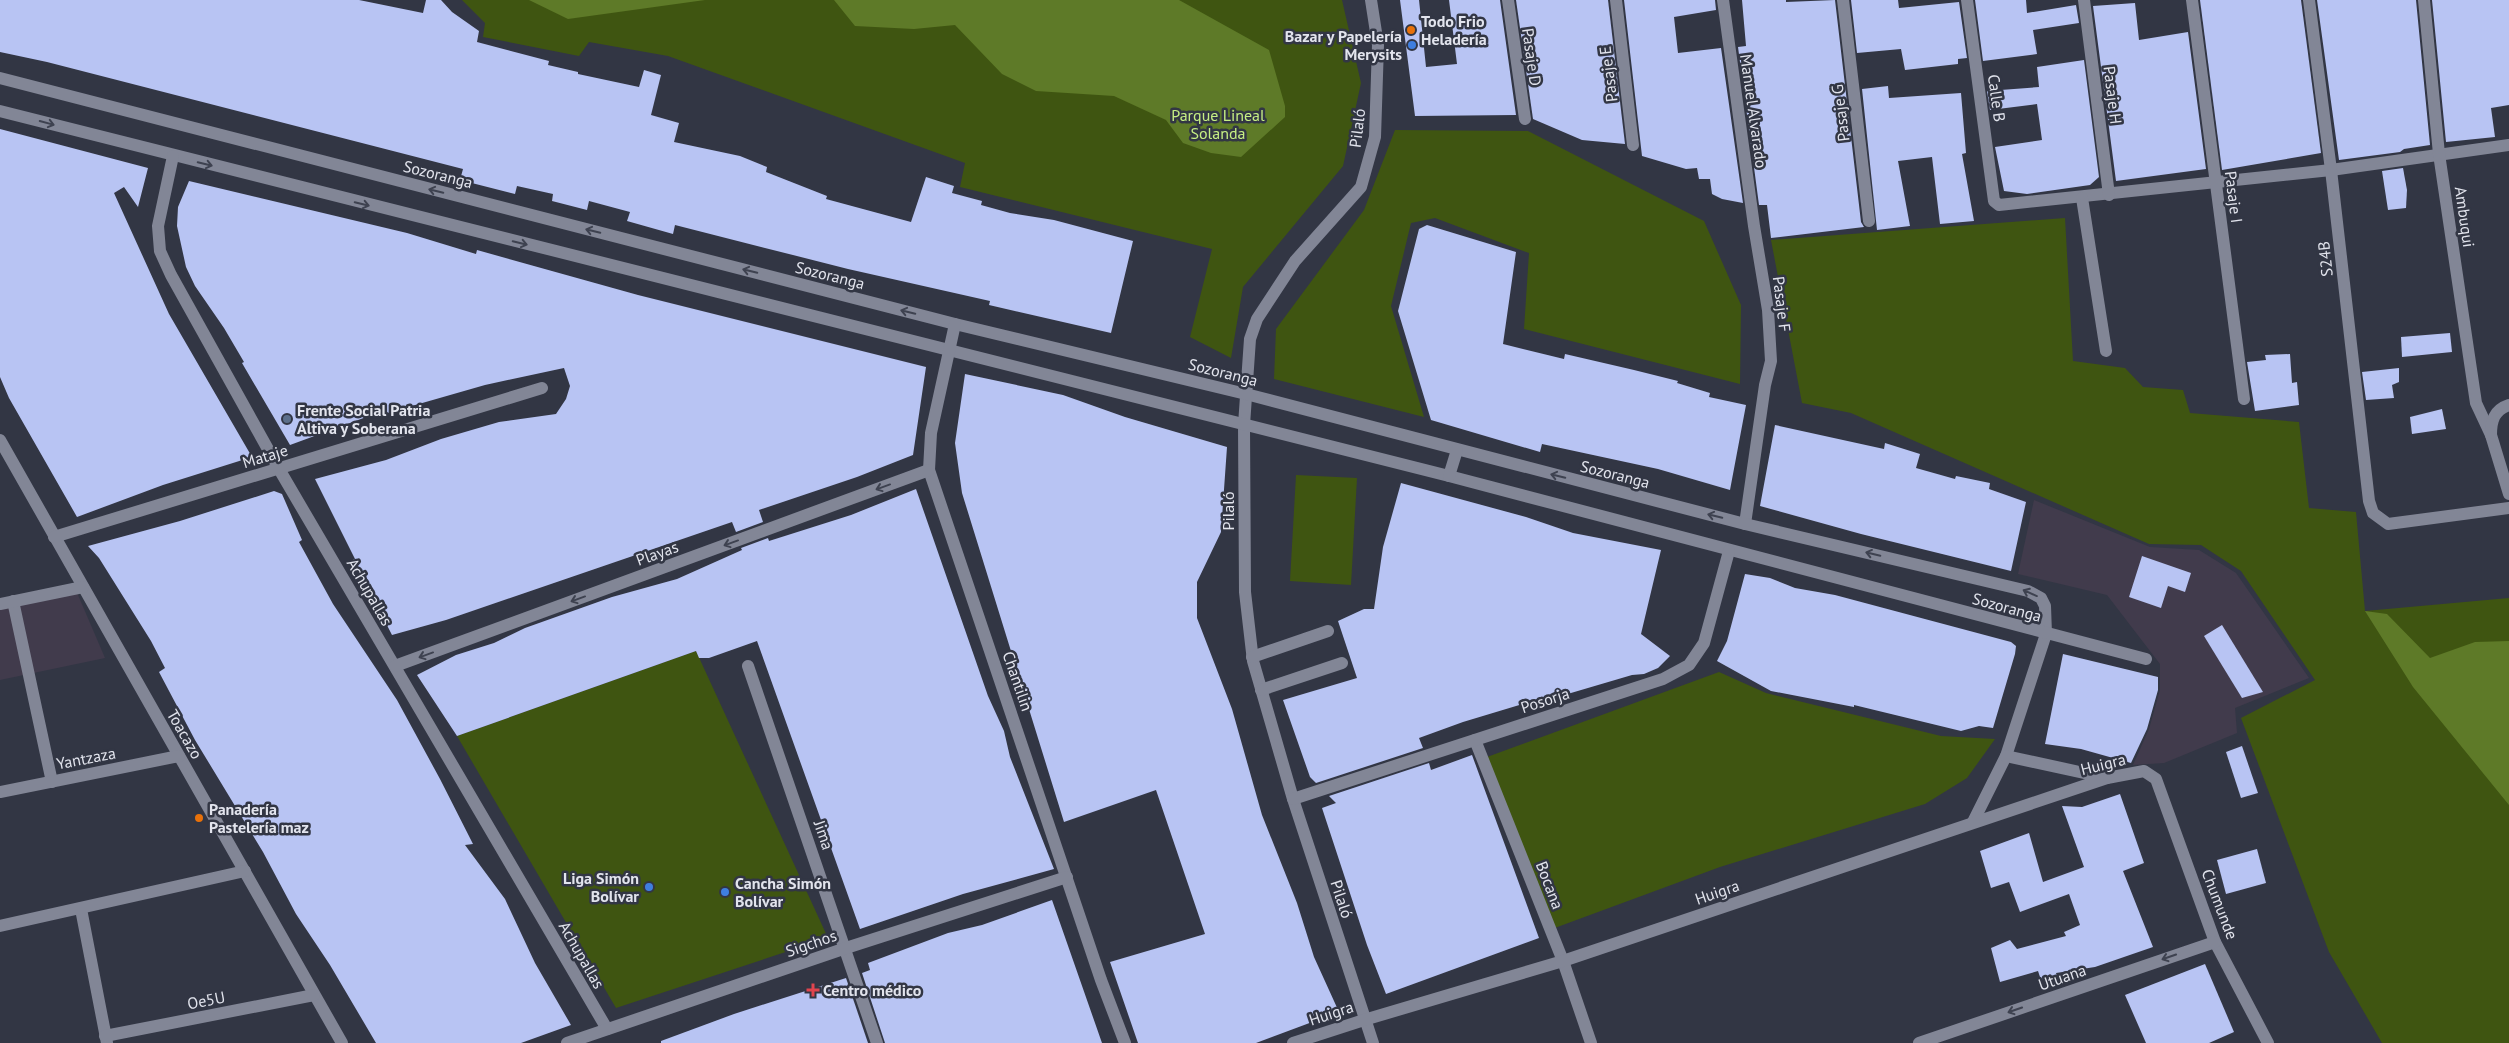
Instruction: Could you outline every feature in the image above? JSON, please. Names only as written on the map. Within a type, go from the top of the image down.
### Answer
[{"type":"street","name":"Pilaló","points":[[1371,0],[1378,45],[1375,137],[1361,187],[1295,261],[1257,318],[1250,339],[1244,425],[1245,592],[1252,657],[1293,799],[1373,1043]]},
{"type":"street","name":"Pasaje D","points":[[1508,0],[1524,119]]},
{"type":"street","name":"Pasaje E","points":[[1616,0],[1633,145]]},
{"type":"street","name":"Manuel Alvarado","points":[[1723,0],[1754,226]]},
{"type":"street","name":"Pasaje G","points":[[1843,0],[1869,222]]},
{"type":"street","name":"Calle B","points":[[1967,0],[1994,201],[2004,206],[2082,198]]},
{"type":"street","name":"Pasaje H","points":[[2084,0],[2110,194]]},
{"type":"street","name":"Pasaje I","points":[[2192,0],[2244,399]]},
{"type":"street","name":"S24B","points":[[2309,0],[2332,170],[2369,501],[2373,513],[2388,524],[2509,508]]},
{"type":"street","name":"Ambuqui","points":[[2424,0],[2440,154],[2476,403],[2491,435],[2509,494]]},
{"type":"street","name":"Sozoranga","points":[[0,78],[955,324],[1246,394],[1745,524],[2028,591],[2041,598],[2045,606],[2046,634],[1448,476],[0,111]]},
{"type":"street","points":[[2106,351],[2082,198],[2332,170],[2509,145]]},
{"type":"street","name":"Achupallas","points":[[173,156],[158,226],[160,251],[171,275],[279,469],[607,1030]]},
{"type":"street","name":"Pasaje F","points":[[1745,524],[1765,385],[1771,361],[1769,327],[1754,226]]},
{"type":"street","name":"Chantilin","points":[[955,324],[931,433],[929,470],[1101,980],[1125,1043]]},
{"type":"street","name":"Mataje","points":[[54,538],[542,388]]},
{"type":"street","name":"Ambuqui","points":[[2491,435],[2494,416],[2500,408],[2509,405]]},
{"type":"street","name":"Toacazo","points":[[0,440],[5,460],[83,587],[342,1043]]},
{"type":"street","points":[[1448,476],[1457,450]]},
{"type":"street","name":"Playas","points":[[395,666],[929,470]]},
{"type":"street","name":"Posorja","points":[[1293,799],[1663,679],[1688,665],[1704,643],[1729,551]]},
{"type":"street","points":[[0,604],[83,587]]},
{"type":"street","points":[[13,601],[52,782]]},
{"type":"street","points":[[1252,657],[1328,631]]},
{"type":"street","points":[[1973,822],[2006,756],[2046,634],[2146,659]]},
{"type":"street","points":[[1261,690],[1342,664]]},
{"type":"street","name":"Jima","points":[[748,666],[877,1043]]},
{"type":"street","name":"Bocana","points":[[1476,740],[1563,961],[1591,1043]]},
{"type":"street","name":"Yantzaza","points":[[0,792],[179,756]]},
{"type":"street","points":[[2006,756],[2107,778]]},
{"type":"street","name":"Huigra","points":[[1294,1043],[1364,1020],[1563,961],[2107,778],[2144,771],[2150,774]]},
{"type":"street","name":"Chumunde","points":[[2150,774],[2156,779],[2215,942],[2268,1043]]},
{"type":"street","points":[[0,926],[245,871]]},
{"type":"street","name":"Sigchos","points":[[567,1043],[846,948],[1067,877]]},
{"type":"street","points":[[81,908],[106,1040]]},
{"type":"street","name":"Utuana","points":[[1919,1043],[2215,942]]},
{"type":"street","name":"Oe5U","points":[[106,1040],[314,995]]},
{"type":"shaded area","points":[[2034,500],[2150,547],[2199,550],[2236,573],[2309,678],[2235,708],[2237,733],[2164,763],[2133,765],[2149,729],[2160,690],[2160,664],[2107,595],[2018,574]]},
{"type":"shaded area","points":[[75,588],[105,658],[0,680],[0,602]]},
{"type":"green space","name":"Parque Lineal Solanda","points":[[462,0],[1342,0],[1361,83],[1343,166],[1243,287],[1231,358],[1190,337],[1212,249],[960,187],[965,163],[668,56],[589,42],[579,56],[483,37],[485,23]]},
{"type":"green space","points":[[529,0],[705,0],[568,19]]},
{"type":"green space","points":[[834,0],[1179,0],[1269,50],[1285,106],[1285,117],[1241,157],[1211,153],[1183,143],[1166,120],[1114,96],[1036,91],[1002,74],[955,25],[914,29],[855,26]]},
{"type":"green space","points":[[1395,130],[1528,131],[1704,221],[1741,305],[1740,384],[1524,329],[1529,253],[1435,218],[1411,223],[1391,306],[1424,417],[1274,379],[1276,329],[1364,210]]},
{"type":"green space","points":[[2065,218],[2073,361],[2125,368],[2143,387],[2183,390],[2190,413],[2299,422],[2309,508],[2356,512],[2365,611],[2509,598],[2509,1043],[2382,1043],[2329,952],[2241,718],[2315,680],[2241,571],[2201,545],[2149,544],[1851,413],[1802,403],[1771,240]]},
{"type":"green space","points":[[1296,475],[1357,478],[1351,585],[1290,581]]},
{"type":"green space","points":[[2365,611],[2387,614],[2430,658],[2475,642],[2509,641],[2509,805],[2413,687]]},
{"type":"green space","points":[[696,651],[828,938],[616,1008],[457,736]]},
{"type":"green space","points":[[1719,672],[1766,693],[1941,736],[1995,739],[1967,778],[1925,804],[1720,867],[1552,929],[1487,757]]},
{"type":"building","points":[[0,0],[359,0],[423,13],[426,0],[441,0],[452,12],[479,31],[477,42],[549,61],[548,65],[578,72],[578,74],[639,87],[644,70],[661,75],[651,115],[679,123],[674,142],[740,156],[767,167],[766,172],[827,196],[826,199],[911,222],[926,177],[954,186],[952,193],[982,201],[981,205],[1010,213],[1054,220],[1133,241],[1111,333],[989,305],[990,301],[848,269],[675,225],[673,234],[627,221],[630,212],[589,201],[587,210],[552,201],[553,194],[517,186],[515,194],[460,180],[463,169],[47,62],[0,52]]},
{"type":"building","points":[[1400,0],[1419,0],[1426,67],[1457,64],[1449,0],[1500,0],[1516,115],[1415,116]]},
{"type":"building","points":[[1516,0],[1608,0],[1625,144],[1582,140],[1533,119]]},
{"type":"building","points":[[1624,0],[1715,0],[1716,10],[1674,17],[1678,53],[1721,48],[1743,203],[1722,199],[1712,194],[1710,179],[1699,179],[1697,168],[1686,169],[1642,156]]},
{"type":"building","points":[[1742,0],[1786,0],[1786,2],[1835,0],[1861,222],[1864,227],[1771,238],[1767,205],[1759,205],[1738,47],[1746,46]]},
{"type":"building","points":[[1851,0],[1898,0],[1899,8],[1959,2],[1967,58],[1958,59],[1958,64],[1905,70],[1901,49],[1857,53]]},
{"type":"building","points":[[1975,0],[2026,0],[2027,13],[2076,5],[2079,23],[2033,30],[2037,54],[1983,61]]},
{"type":"building","points":[[2200,0],[2301,0],[2321,153],[2222,170]]},
{"type":"building","points":[[2317,0],[2416,0],[2430,145],[2404,149],[2400,152],[2339,160]]},
{"type":"building","points":[[2432,0],[2509,0],[2509,105],[2491,108],[2495,137],[2446,142]]},
{"type":"building","points":[[2135,3],[2139,40],[2188,32],[2206,169],[2116,181],[2093,6]]},
{"type":"building","points":[[2084,60],[2099,177],[2090,185],[2027,194],[2004,191],[1995,147],[2042,140],[2037,104],[1990,110],[1987,91],[2039,87],[2037,67]]},
{"type":"building","points":[[1888,86],[1889,98],[1961,93],[1966,153],[1962,154],[1974,221],[1940,224],[1932,157],[1898,161],[1910,226],[1877,230],[1862,89]]},
{"type":"building","points":[[0,129],[148,168],[138,207],[124,187],[114,193],[169,314],[252,457],[163,485],[77,517],[9,398],[0,377]]},
{"type":"building","points":[[2403,168],[2407,190],[2406,208],[2388,210],[2382,171]]},
{"type":"building","points":[[189,181],[407,233],[476,254],[477,250],[638,295],[926,367],[913,455],[857,477],[759,510],[763,522],[736,532],[732,522],[446,620],[392,635],[315,479],[386,460],[441,439],[499,422],[556,414],[566,399],[570,386],[564,368],[485,385],[370,418],[369,416],[290,445],[242,363],[244,362],[224,328],[195,286],[186,267],[177,226],[178,207]]},
{"type":"building","points":[[1427,225],[1516,252],[1503,344],[1564,359],[1565,354],[1678,381],[1677,383],[1710,393],[1709,397],[1746,405],[1730,490],[1658,469],[1542,444],[1540,452],[1431,420],[1398,311],[1419,229]]},
{"type":"building","points":[[2450,333],[2452,352],[2402,357],[2401,337]]},
{"type":"building","points":[[2290,354],[2292,383],[2297,382],[2299,405],[2255,411],[2247,362],[2266,360],[2265,355]]},
{"type":"building","points":[[2399,368],[2399,382],[2392,385],[2394,398],[2366,400],[2362,372]]},
{"type":"building","points":[[965,374],[1063,395],[1125,417],[1227,447],[1221,532],[1197,582],[1197,618],[1232,709],[1262,815],[1297,903],[1314,957],[1339,1012],[1256,1043],[1138,1043],[1110,962],[1205,934],[1156,790],[1064,822],[962,493],[955,443]]},
{"type":"building","points":[[2442,409],[2446,429],[2412,434],[2410,417]]},
{"type":"building","points":[[1775,425],[1884,449],[1885,443],[1920,454],[1916,468],[1955,479],[1956,476],[1990,483],[1989,489],[2026,502],[2011,571],[1861,534],[1760,506]]},
{"type":"building","points":[[1401,483],[1526,517],[1573,533],[1661,550],[1641,634],[1670,656],[1658,668],[1644,674],[1632,675],[1554,698],[1552,695],[1463,722],[1419,738],[1423,748],[1316,783],[1310,777],[1283,700],[1357,678],[1338,621],[1364,609],[1374,609],[1383,547]]},
{"type":"building","points":[[916,489],[988,696],[1004,731],[1010,757],[1054,869],[963,894],[860,929],[757,641],[709,658],[699,658],[696,651],[457,736],[417,675],[456,655],[494,643],[525,628],[612,597],[677,579],[742,550],[741,548],[768,538],[769,541],[851,515]]},
{"type":"building","points":[[274,491],[282,494],[302,540],[299,542],[333,604],[397,700],[473,844],[465,845],[505,899],[535,963],[571,1025],[521,1043],[376,1043],[330,965],[296,914],[263,852],[195,740],[159,672],[165,668],[151,641],[99,558],[88,546],[180,521]]},
{"type":"building","points":[[2142,556],[2191,573],[2185,592],[2168,586],[2161,608],[2129,597]]},
{"type":"building","points":[[1745,574],[1770,578],[1795,588],[1835,595],[2011,642],[2016,646],[2015,654],[1993,728],[1979,726],[1961,731],[1854,705],[1854,707],[1771,691],[1717,661],[1727,641]]},
{"type":"building","points":[[2222,625],[2263,692],[2242,698],[2204,636]]},
{"type":"building","points":[[2063,654],[2158,677],[2158,690],[2147,729],[2131,763],[2081,749],[2045,744]]},
{"type":"building","points":[[2242,746],[2258,793],[2241,798],[2226,752]]},
{"type":"building","points":[[1472,755],[1539,938],[1386,994],[1367,945],[1322,808],[1336,803],[1329,796],[1429,763],[1431,770]]},
{"type":"building","points":[[2120,794],[2144,863],[2123,871],[2153,947],[2095,967],[2056,973],[2057,976],[2041,980],[2038,971],[2000,982],[1991,948],[2010,940],[2017,949],[2066,936],[2064,932],[2080,925],[2069,894],[2020,912],[2009,882],[1991,888],[1980,851],[2029,833],[2043,882],[2084,867],[2062,806],[2082,807]]},
{"type":"building","points":[[2257,849],[2266,883],[2226,894],[2217,860]]},
{"type":"building","points":[[1052,900],[1102,1043],[885,1043],[862,973],[870,970],[868,963],[948,933],[982,925]]},
{"type":"building","points":[[2205,964],[2234,1032],[2209,1043],[2146,1043],[2125,995]]},
{"type":"building","points":[[846,978],[868,1043],[661,1043],[661,1041],[734,1014]]},
{"type":"place","name":"Todo Frio Heladería","points":[[1411,30]]},
{"type":"place","name":"Bazar y Papelería Merysits","points":[[1412,45]]},
{"type":"place","name":"Frente Social Patria Altiva y Soberana","points":[[287,419]]},
{"type":"place","name":"Panadería Pastelería maz","points":[[199,818]]},
{"type":"place","name":"Liga Simón Bolívar","points":[[649,887]]},
{"type":"place","name":"Cancha Simón Bolívar","points":[[725,892]]},
{"type":"place","name":"Centro médico","points":[[813,990]]}]
